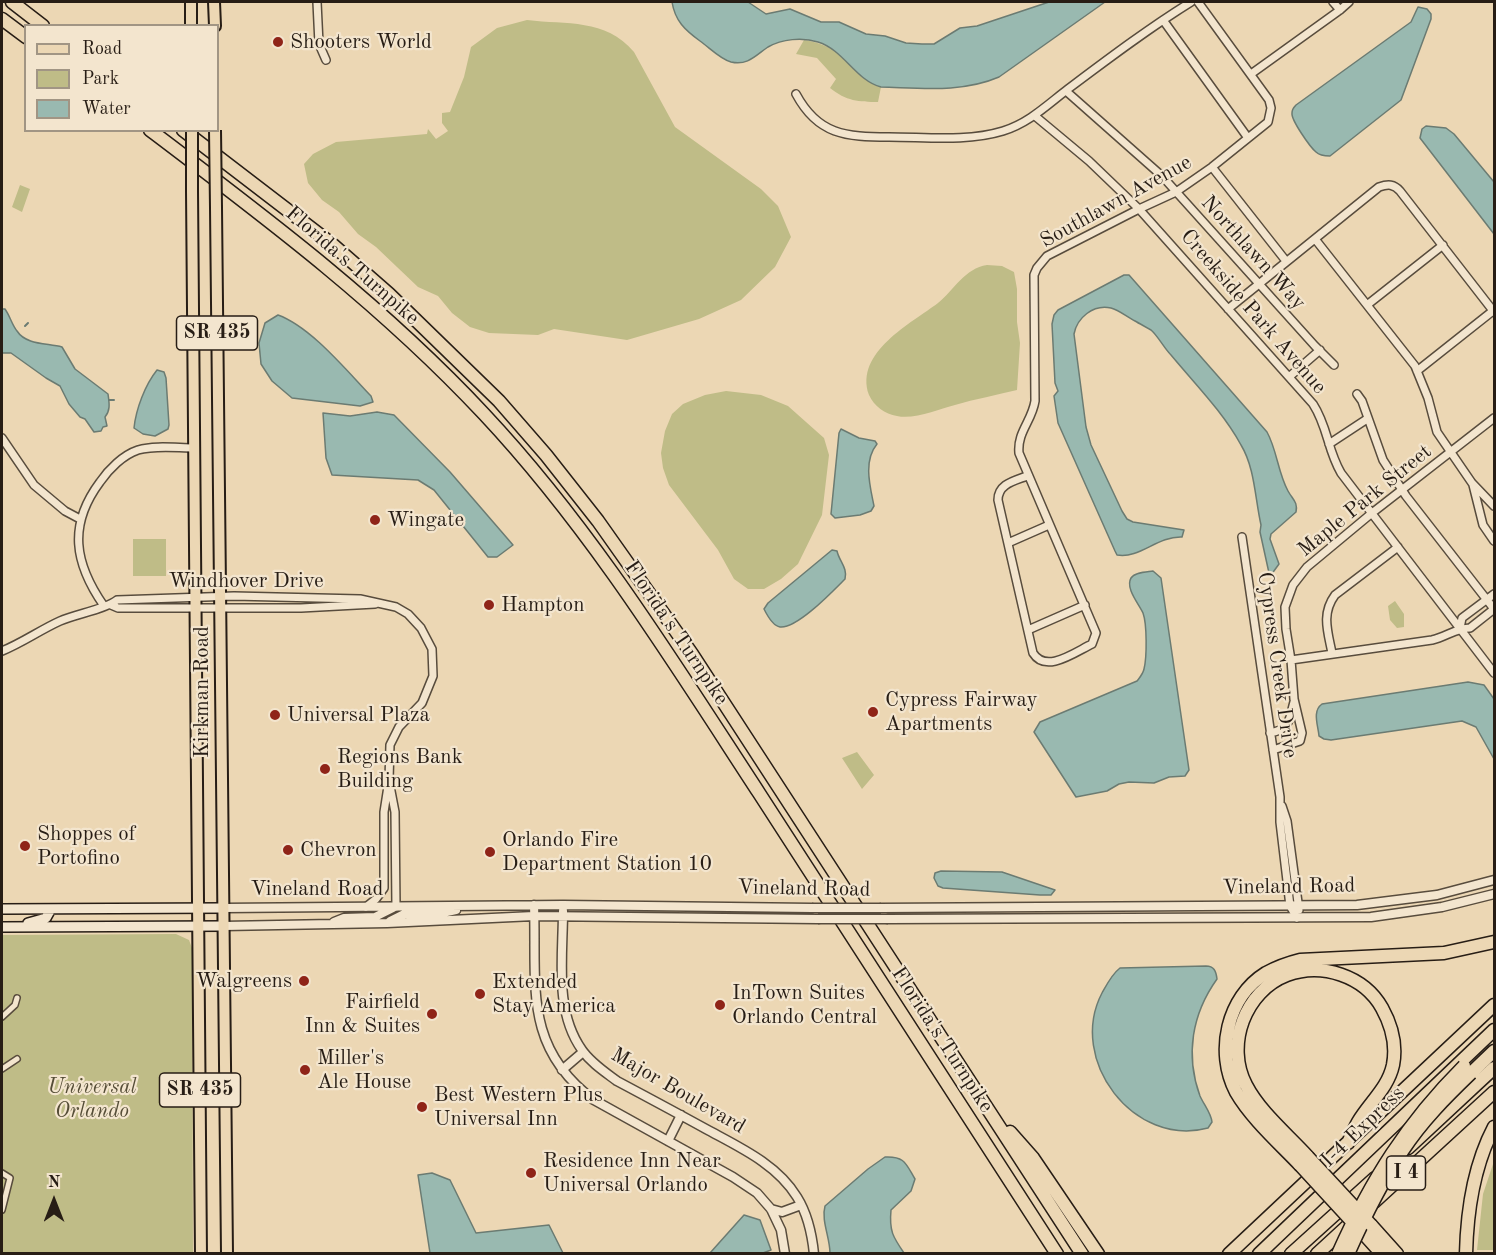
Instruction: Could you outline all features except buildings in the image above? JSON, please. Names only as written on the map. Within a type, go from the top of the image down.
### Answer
[{"type":"highway","points":[[12,2],[41,24]]},
{"type":"highway","points":[[2,19],[24,36]]},
{"type":"highway","name":"Florida's Turnpike","points":[[153,132],[285,233],[376,309],[484,415],[531,468],[590,543],[675,665],[1058,1254]]},
{"type":"highway","name":"Florida's Turnpike","points":[[186,132],[324,238],[389,294],[499,401],[546,455],[612,540],[692,654],[1082,1254]]},
{"type":"highway","points":[[1398,1254],[1367,1229],[1304,1161],[1244,1103],[1228,1073],[1226,1044],[1228,1024],[1240,999],[1249,987],[1265,973],[1282,965],[1300,960],[1444,952],[1494,942]]},
{"type":"highway","points":[[1304,1161],[1254,1097],[1246,1084],[1238,1062],[1238,1036],[1244,1016],[1255,999],[1270,984],[1287,975],[1307,970],[1328,971],[1346,976],[1364,986],[1379,1003],[1390,1022],[1395,1040],[1393,1064],[1386,1084],[1359,1122],[1348,1143]]},
{"type":"highway","points":[[1229,1254],[1494,1005]]},
{"type":"highway","name":"I-4 Express","points":[[1259,1254],[1494,1030]]},
{"type":"highway","points":[[1348,1254],[1376,1195],[1404,1149],[1494,1038]]},
{"type":"highway","points":[[1338,1254],[1367,1195],[1395,1146],[1430,1101],[1467,1069],[1494,1051]]},
{"type":"highway","points":[[1292,1254],[1494,1068]]},
{"type":"highway","name":"I 4","points":[[1317,1254],[1494,1092]]},
{"type":"highway","points":[[982,1100],[1033,1158],[1098,1254]]},
{"type":"highway","points":[[1466,1254],[1469,1205],[1494,1127]]},
{"type":"highway","points":[[1367,1229],[1382,1254]]},
{"type":"main road","points":[[191,2],[191,24]]},
{"type":"main road","points":[[214,2],[215,24]]},
{"type":"main road","name":"Kirkman Road","points":[[192,132],[201,1254]]},
{"type":"main road","name":"Kirkman Road","points":[[215,132],[227,1254]]},
{"type":"main road","name":"Vineland Road","points":[[2,909],[224,908]]},
{"type":"main road","points":[[2,927],[40,921],[46,918],[51,909]]},
{"type":"main road","name":"Vineland Road","points":[[2,927],[224,926]]},
{"type":"street","points":[[317,2],[319,44],[326,60]]},
{"type":"street","points":[[796,94],[804,110],[817,121],[844,135],[977,137],[1003,131],[1035,116],[1163,20],[1191,2]]},
{"type":"street","name":"Southlawn Avenue","points":[[1027,476],[1005,485],[998,493],[998,500],[1036,657],[1046,663],[1052,663],[1092,644],[1095,638],[1094,626],[1027,476],[1019,453],[1018,445],[1022,432],[1032,418],[1035,400],[1034,275],[1047,256],[1176,192],[1212,167],[1268,122],[1271,108],[1269,100],[1198,2]]},
{"type":"street","points":[[1333,2],[1340,10]]},
{"type":"street","points":[[1251,74],[1349,2]]},
{"type":"street","points":[[1163,20],[1248,138]]},
{"type":"street","name":"Northlawn Way","points":[[1066,91],[1133,149],[1176,192],[1334,365]]},
{"type":"street","name":"Creekside Park Avenue","points":[[1035,116],[1089,161],[1139,209],[1289,377],[1321,416],[1334,460],[1341,473],[1494,673]]},
{"type":"street","points":[[1212,167],[1286,261]]},
{"type":"street","points":[[1228,309],[1379,187],[1388,184],[1396,186],[1494,311],[1418,371]]},
{"type":"street","points":[[1315,239],[1418,371],[1437,432],[1472,483],[1494,507],[1486,510],[1481,518]]},
{"type":"street","points":[[1367,305],[1443,245]]},
{"type":"street","points":[[1289,377],[1320,350]]},
{"type":"street","points":[[1291,660],[1446,637],[1460,628],[1470,628],[1494,609],[1402,490],[1383,460],[1357,394]]},
{"type":"street","name":"Maple Park Street","points":[[1301,726],[1294,699],[1286,628],[1285,607],[1293,585],[1307,567],[1494,418]]},
{"type":"street","points":[[1329,444],[1367,419]]},
{"type":"street","points":[[2,438],[34,485],[64,511],[80,519]]},
{"type":"street","points":[[107,605],[89,579],[82,562],[78,539],[80,519],[90,494],[122,458],[143,449],[194,448]]},
{"type":"street","points":[[1472,483],[1481,518],[1494,541]]},
{"type":"street","points":[[1008,543],[1049,525]]},
{"type":"street","name":"Cypress Creek Drive","points":[[1242,537],[1280,797],[1287,820],[1300,906],[1297,918]]},
{"type":"street","points":[[1332,653],[1326,618],[1327,605],[1335,595],[1398,546]]},
{"type":"street","points":[[1460,628],[1462,618],[1494,594]]},
{"type":"street","name":"Windhover Drive","points":[[195,603],[221,597],[360,599],[383,603],[402,610],[418,624],[430,643],[434,663],[432,683],[418,708],[399,727],[391,742],[384,812],[384,888],[366,907]]},
{"type":"street","points":[[316,597],[316,607]]},
{"type":"street","name":"Windhover Drive","points":[[2,651],[58,622],[117,600],[195,603],[221,609],[383,603]]},
{"type":"street","points":[[1028,630],[1085,605]]},
{"type":"street","name":"Maple Park Street","points":[[1287,726],[1294,699]]},
{"type":"street","points":[[1270,733],[1281,731],[1287,726],[1301,726],[1300,741],[1273,750]]},
{"type":"street","name":"Windhover Drive","points":[[389,780],[395,812],[396,907]]},
{"type":"street","name":"Cypress Creek Drive","points":[[1280,797],[1280,822],[1290,906],[1297,918]]},
{"type":"street","points":[[384,812],[395,812]]},
{"type":"street","points":[[1492,880],[1494,893]]},
{"type":"street","name":"Vineland Road","points":[[224,908],[563,905],[812,909],[1357,905],[1410,900],[1492,880]]},
{"type":"street","name":"Vineland Road","points":[[224,926],[387,923],[534,916],[818,919],[1297,918],[1394,915],[1450,906],[1494,893]]},
{"type":"street","points":[[387,923],[404,914],[442,913],[480,905]]},
{"type":"street","points":[[534,905],[537,1013],[550,1051],[562,1070],[577,1087],[594,1100],[757,1193],[771,1209],[781,1230],[785,1254]]},
{"type":"street","name":"Major Boulevard","points":[[563,905],[563,996],[573,1036],[584,1052],[617,1081],[770,1166],[785,1180],[801,1205],[813,1238],[814,1254]]},
{"type":"street","points":[[1157,906],[1157,919]]},
{"type":"street","points":[[328,924],[344,918],[375,917],[396,907]]},
{"type":"street","points":[[1108,907],[1108,918]]},
{"type":"street","points":[[2,1017],[15,1005],[17,998]]},
{"type":"street","points":[[562,1070],[584,1052]]},
{"type":"street","points":[[2,1069],[17,1059]]},
{"type":"street","points":[[668,1141],[681,1115]]},
{"type":"street","points":[[2,1173],[10,1178],[2,1210]]},
{"type":"street","points":[[771,1209],[782,1212],[801,1205]]},
{"type":"green space","points":[[527,20],[585,25],[611,33],[623,41],[634,52],[675,127],[761,189],[778,206],[791,237],[775,267],[741,300],[699,319],[627,340],[554,329],[538,335],[489,333],[470,327],[452,313],[438,296],[418,287],[376,247],[358,234],[339,212],[322,200],[308,183],[304,164],[313,154],[336,142],[427,134],[428,129],[436,139],[448,131],[442,123],[442,113],[450,112],[464,77],[471,47],[497,28]]},
{"type":"green space","points":[[804,40],[821,44],[836,52],[862,77],[881,87],[878,102],[853,100],[830,88],[836,79],[817,58],[796,54]]},
{"type":"green space","points":[[20,185],[30,189],[22,212],[12,207]]},
{"type":"green space","points":[[987,265],[1002,266],[1014,272],[1020,343],[1017,390],[911,417],[893,415],[880,409],[869,395],[867,380],[870,365],[877,352],[888,340],[938,303],[972,270]]},
{"type":"green space","points":[[726,391],[761,395],[788,406],[824,438],[829,455],[822,515],[798,564],[781,579],[764,589],[748,589],[734,579],[718,550],[669,485],[663,468],[661,453],[665,431],[672,414],[683,404],[705,395]]},
{"type":"green space","points":[[133,539],[166,539],[166,576],[133,576]]},
{"type":"green space","points":[[1395,601],[1404,614],[1404,627],[1397,628],[1390,620],[1388,606]]},
{"type":"green space","points":[[857,752],[874,775],[862,789],[842,758]]},
{"type":"green space","name":"Universal Orlando","points":[[176,934],[189,940],[192,948],[193,1253],[2,1253],[2,935]]},
{"type":"green space","points":[[1494,1161],[1494,1250],[1477,1250],[1483,1194]]},
{"type":"water","points":[[672,2],[748,2],[766,14],[790,9],[821,22],[839,22],[866,34],[885,36],[906,43],[934,44],[960,28],[977,26],[1049,2],[1105,2],[999,77],[971,85],[926,88],[881,87],[864,78],[827,46],[805,40],[779,42],[747,61],[737,63],[727,61],[685,29],[678,20]]},
{"type":"water","points":[[1418,7],[1427,9],[1431,14],[1431,19],[1401,100],[1330,156],[1317,153],[1294,121],[1292,113],[1296,105],[1411,22]]},
{"type":"water","points":[[1426,126],[1446,128],[1454,134],[1494,182],[1494,234],[1420,138],[1422,129]]},
{"type":"water","points":[[1124,275],[1129,275],[1267,432],[1285,484],[1296,506],[1296,512],[1271,534],[1270,539],[1279,564],[1271,575],[1260,532],[1261,525],[1252,474],[1246,454],[1234,433],[1151,330],[1117,310],[1104,307],[1092,310],[1082,318],[1074,334],[1086,427],[1091,445],[1127,519],[1133,522],[1184,530],[1182,537],[1165,540],[1133,554],[1117,555],[1115,551],[1058,423],[1054,396],[1058,391],[1055,383],[1052,324],[1058,310]]},
{"type":"water","points":[[2,309],[5,309],[21,336],[31,341],[62,347],[75,369],[108,394],[109,409],[105,417],[107,426],[101,431],[94,432],[85,419],[80,417],[69,404],[60,386],[11,353],[2,353]]},
{"type":"water","points":[[278,315],[303,329],[315,339],[371,396],[373,402],[360,406],[292,398],[272,381],[261,364],[259,343],[265,323]]},
{"type":"water","points":[[157,370],[164,372],[166,378],[169,425],[168,429],[155,436],[143,434],[134,428],[142,398]]},
{"type":"water","points":[[377,412],[394,415],[450,472],[513,545],[497,557],[488,557],[434,490],[418,480],[332,475],[326,458],[323,413],[350,416]]},
{"type":"water","points":[[841,429],[859,438],[875,441],[877,444],[869,466],[874,506],[871,511],[860,515],[835,518],[831,514]]},
{"type":"water","points":[[832,550],[837,551],[846,575],[845,579],[796,622],[780,627],[775,625],[764,609],[768,603]]},
{"type":"water","points":[[1153,571],[1161,578],[1189,770],[1185,776],[1169,777],[1154,783],[1129,782],[1119,784],[1107,791],[1076,797],[1034,732],[1040,722],[1137,681],[1140,677],[1144,671],[1146,657],[1145,625],[1143,613],[1131,591],[1130,582],[1135,575]]},
{"type":"water","points":[[1468,682],[1484,685],[1494,699],[1494,759],[1476,727],[1462,721],[1331,740],[1319,736],[1316,714],[1322,704]]},
{"type":"water","points":[[941,871],[1002,872],[1055,890],[1051,895],[1040,895],[943,888],[938,886],[934,878],[935,873]]},
{"type":"water","points":[[1206,966],[1214,970],[1217,979],[1202,1006],[1192,1050],[1195,1081],[1212,1122],[1208,1128],[1181,1131],[1155,1125],[1133,1112],[1114,1093],[1101,1070],[1093,1045],[1093,1019],[1102,993],[1112,976],[1120,968]]},
{"type":"water","points":[[885,1157],[901,1160],[907,1165],[915,1179],[911,1191],[891,1210],[893,1233],[904,1253],[830,1253],[824,1217],[825,1206]]},
{"type":"water","points":[[432,1173],[450,1180],[476,1233],[549,1225],[563,1253],[430,1253],[418,1175]]},
{"type":"water","points":[[744,1215],[760,1220],[771,1250],[763,1253],[710,1253]]},
{"type":"waterway","points":[[25,326],[28,323]]},
{"type":"waterway","points":[[109,400],[114,400]]},
{"type":"place","name":"Shooters World","points":[[278,42]]},
{"type":"place","name":"Wingate","points":[[375,520]]},
{"type":"place","name":"Hampton","points":[[489,605]]},
{"type":"place","name":"Cypress Fairway Apartments","points":[[873,712]]},
{"type":"place","name":"Universal Plaza","points":[[275,715]]},
{"type":"place","name":"Regions Bank Building","points":[[325,769]]},
{"type":"place","name":"Shoppes of Portofino","points":[[25,846]]},
{"type":"place","name":"Chevron","points":[[288,850]]},
{"type":"place","name":"Orlando Fire Department Station 10","points":[[490,852]]},
{"type":"place","name":"Walgreens","points":[[304,981]]},
{"type":"place","name":"Extended Stay America","points":[[480,994]]},
{"type":"place","name":"InTown Suites Orlando Central","points":[[720,1005]]},
{"type":"place","name":"Fairfield Inn & Suites","points":[[432,1014]]},
{"type":"place","name":"Miller's Ale House","points":[[305,1070]]},
{"type":"place","name":"Best Western Plus Universal Inn","points":[[422,1107]]},
{"type":"place","name":"Residence Inn Near Universal Orlando","points":[[531,1173]]}]
